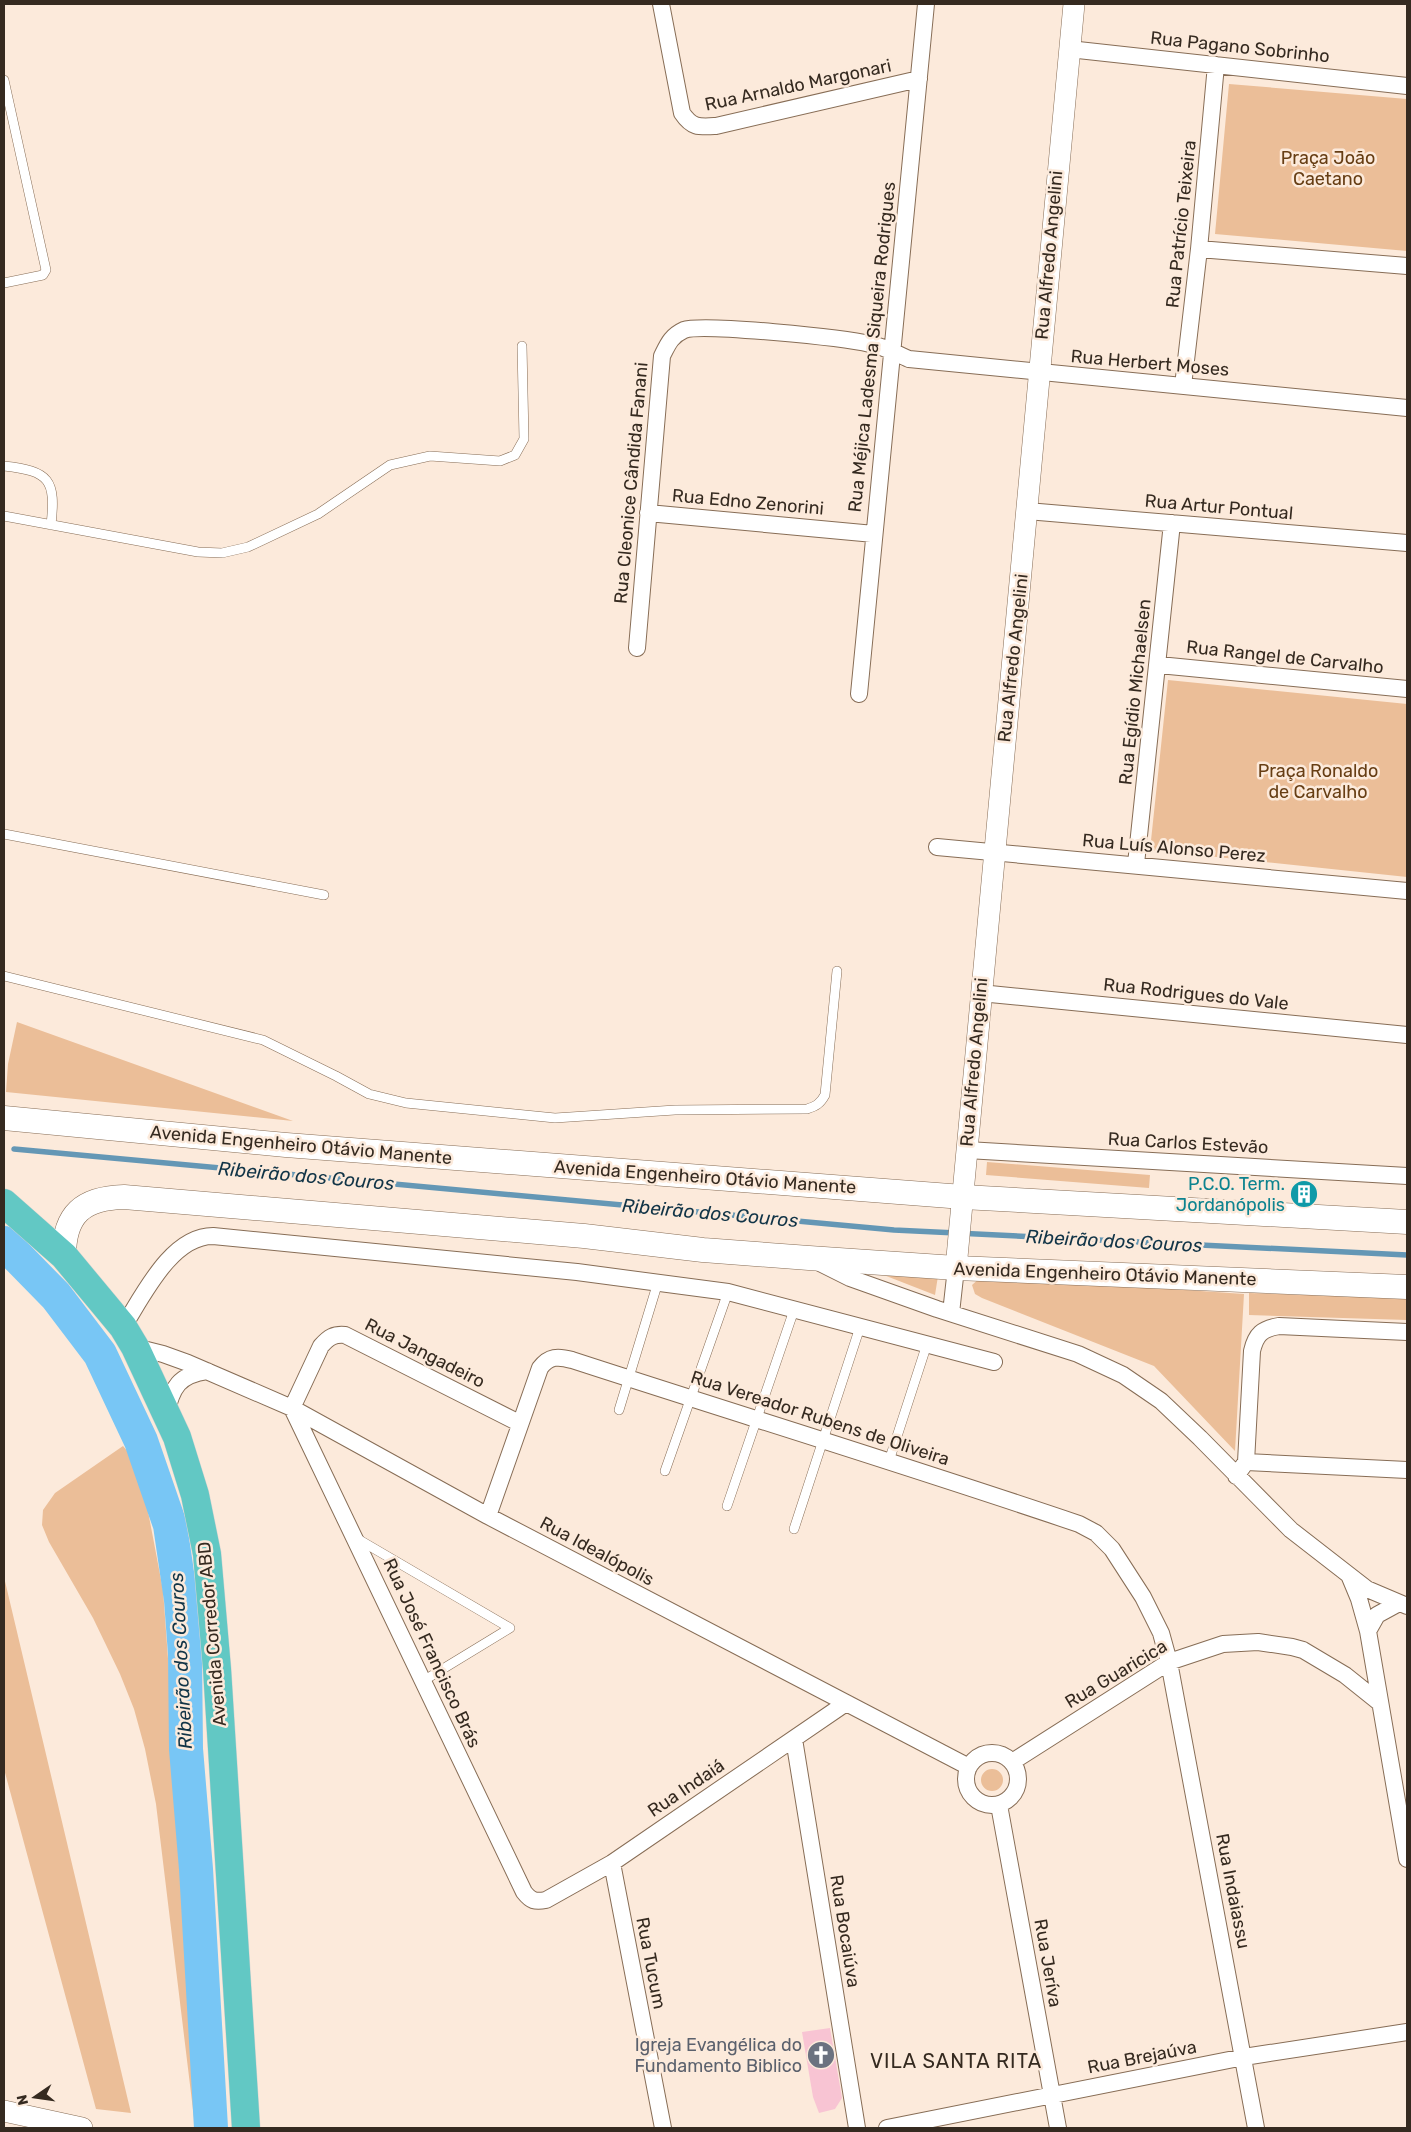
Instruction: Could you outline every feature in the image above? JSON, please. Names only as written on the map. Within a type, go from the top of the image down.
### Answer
[{"type":"highway","name":"Avenida Corredor ABD","points":[[4,1203],[64,1256],[129,1337],[177,1437],[195,1494],[207,1554],[217,1669],[246,2128]]},
{"type":"main road","name":"Avenida Engenheiro Otávio Manente","points":[[4,1118],[962,1206],[1407,1222]]},
{"type":"main road","name":"Avenida Engenheiro Otávio Manente","points":[[64,1256],[66,1232],[78,1212],[90,1202],[124,1197],[574,1235],[703,1250],[810,1258],[956,1261],[1407,1287]]},
{"type":"street","name":"Rua Arnaldo Margonari","points":[[661,4],[682,112],[689,123],[701,127],[716,126],[919,79]]},
{"type":"street","name":"Rua Méjica Ladesma Siqueira Rodrigues","points":[[859,694],[926,4]]},
{"type":"street","name":"Rua Alfredo Angelini","points":[[951,1313],[1074,4]]},
{"type":"street","name":"Rua Pagano Sobrinho","points":[[1069,49],[1407,86]]},
{"type":"street","name":"Rua Patrício Teixeira","points":[[1183,386],[1199,249],[1216,65]]},
{"type":"street","points":[[1199,249],[1407,266]]},
{"type":"street","name":"Rua Cleonice Cândida Fanani","points":[[637,648],[662,356],[670,338],[685,330],[703,327],[871,344],[891,351]]},
{"type":"street","name":"Rua Herbert Moses","points":[[891,351],[909,359],[1407,408]]},
{"type":"street","name":"Rua Artur Pontual","points":[[1027,511],[1407,543]]},
{"type":"street","name":"Rua Edno Zenorini","points":[[648,513],[874,534]]},
{"type":"street","name":"Rua Egídio Michaelsen","points":[[1136,864],[1159,665],[1172,523]]},
{"type":"street","name":"Rua Rangel de Carvalho","points":[[1159,665],[1407,689]]},
{"type":"street","name":"Rua Luís Alonso Perez","points":[[937,847],[1136,864],[1407,891]]},
{"type":"street","name":"Rua Rodrigues do Vale","points":[[980,993],[1407,1035]]},
{"type":"street","name":"Rua Carlos Estevão","points":[[967,1150],[1407,1176]]},
{"type":"street","points":[[129,1337],[170,1257],[190,1241],[205,1236],[577,1272],[728,1292],[994,1362]]},
{"type":"street","points":[[810,1258],[850,1278],[1078,1354],[1123,1375],[1161,1401],[1291,1530],[1368,1588],[1403,1604]]},
{"type":"street","points":[[1236,1476],[1246,1462],[1252,1351],[1257,1335],[1279,1326],[1407,1332]]},
{"type":"street","name":"Rua Jangadeiro","points":[[292,1408],[321,1346],[335,1334],[345,1335],[519,1423]]},
{"type":"street","name":"Rua Idealópolis","points":[[129,1337],[163,1354],[292,1408],[488,1516],[968,1767]]},
{"type":"street","name":"Rua Vereador Rubens de Oliveira","points":[[488,1516],[519,1423],[540,1368],[550,1358],[563,1357],[1079,1524],[1096,1533],[1112,1549],[1143,1597],[1161,1633],[1169,1662]]},
{"type":"street","points":[[166,1414],[171,1394],[179,1382],[188,1375],[207,1371]]},
{"type":"street","name":"Rua José Francisco Brás","points":[[292,1408],[524,1892],[530,1900],[536,1902],[546,1900]]},
{"type":"street","points":[[1246,1462],[1407,1470]]},
{"type":"street","points":[[1349,1575],[1359,1599],[1368,1632],[1407,1859]]},
{"type":"street","points":[[1368,1632],[1377,1615],[1403,1604]]},
{"type":"street","name":"Rua Guaricica","points":[[1012,1762],[1169,1662],[1207,1648],[1239,1642],[1292,1646],[1328,1663],[1380,1703]]},
{"type":"street","name":"Rua Indaiassu","points":[[1169,1662],[1256,2128]]},
{"type":"street","name":"Rua Indaiá","points":[[546,1900],[612,1863],[846,1704]]},
{"type":"street","name":"Rua Bocaiúva","points":[[794,1739],[857,2128]]},
{"type":"street","points":[[998,1753],[1012,1762],[1018,1778],[1014,1795],[999,1805],[982,1804],[969,1792],[966,1775],[968,1767],[981,1755],[998,1753]]},
{"type":"street","name":"Rua Jeríva","points":[[999,1805],[1058,2128]]},
{"type":"street","name":"Rua Tucum","points":[[612,1863],[663,2128]]},
{"type":"street","name":"Rua Brejaúva","points":[[887,2128],[1244,2057],[1407,2032]]},
{"type":"street","points":[[4,2111],[82,2128]]},
{"type":"lane","points":[[4,80],[46,270],[43,275],[4,283]]},
{"type":"lane","points":[[4,516],[198,552],[222,553],[248,547],[318,514],[390,465],[430,456],[500,461],[515,455],[524,439],[522,346]]},
{"type":"lane","points":[[4,466],[20,468],[41,475],[50,484],[53,493],[51,525]]},
{"type":"lane","points":[[4,834],[324,894]]},
{"type":"lane","points":[[4,976],[263,1040],[369,1094],[406,1103],[555,1118],[675,1110],[806,1109],[815,1106],[821,1102],[825,1095],[837,971]]},
{"type":"lane","points":[[619,1410],[658,1282]]},
{"type":"lane","points":[[665,1471],[728,1292]]},
{"type":"lane","points":[[726,1506],[794,1310]]},
{"type":"lane","points":[[794,1529],[860,1326]]},
{"type":"lane","points":[[889,1461],[928,1344]]},
{"type":"lane","points":[[354,1537],[510,1628],[423,1681]]},
{"type":"green space","name":"Praça João Caetano","points":[[1229,84],[1407,99],[1407,251],[1215,234]]},
{"type":"green space","name":"Praça Ronaldo de Carvalho","points":[[1168,680],[1407,704],[1407,877],[1150,850]]},
{"type":"green space","points":[[17,1022],[293,1121],[6,1092],[8,1064]]},
{"type":"green space","points":[[987,1162],[1150,1175],[1149,1188],[986,1175]]},
{"type":"green space","points":[[876,1272],[938,1276],[935,1295]]},
{"type":"green space","points":[[982,1276],[1244,1294],[1235,1451],[1154,1366],[982,1298],[975,1294],[972,1285]]},
{"type":"green space","points":[[1249,1293],[1407,1298],[1407,1320],[1249,1315]]},
{"type":"green space","points":[[123,1446],[134,1459],[143,1485],[163,1590],[174,1782],[204,2117],[194,2118],[156,1804],[145,1749],[134,1709],[120,1674],[93,1618],[49,1542],[42,1525],[43,1510],[55,1493]]},
{"type":"green space","points":[[4,1577],[131,2113],[96,2109],[4,1769]]},
{"type":"green space","points":[[992,1769],[1000,1772],[1003,1780],[1000,1788],[992,1791],[984,1788],[981,1780],[984,1772]]},
{"type":"building","name":"Igreja Evangélica do Fundamento Biblico","points":[[830,2028],[842,2098],[835,2109],[819,2113],[813,2097],[802,2032]]},
{"type":"waterway","name":"Ribeirão dos Couros","points":[[14,1149],[894,1230],[1407,1255]]},
{"type":"waterway","name":"Ribeirão dos Couros","points":[[4,1243],[56,1296],[100,1354],[141,1441],[170,1525],[181,1600],[185,1654],[186,1749],[196,1869],[211,2128]]},
{"type":"place","name":"P.C.O. Term. Jordanópolis","points":[[1304,1194]]},
{"type":"place","name":"Igreja Evangélica do Fundamento Biblico","points":[[821,2055]]},
{"type":"district","name":"VILA SANTA RITA","points":[[956,2061]]}]
